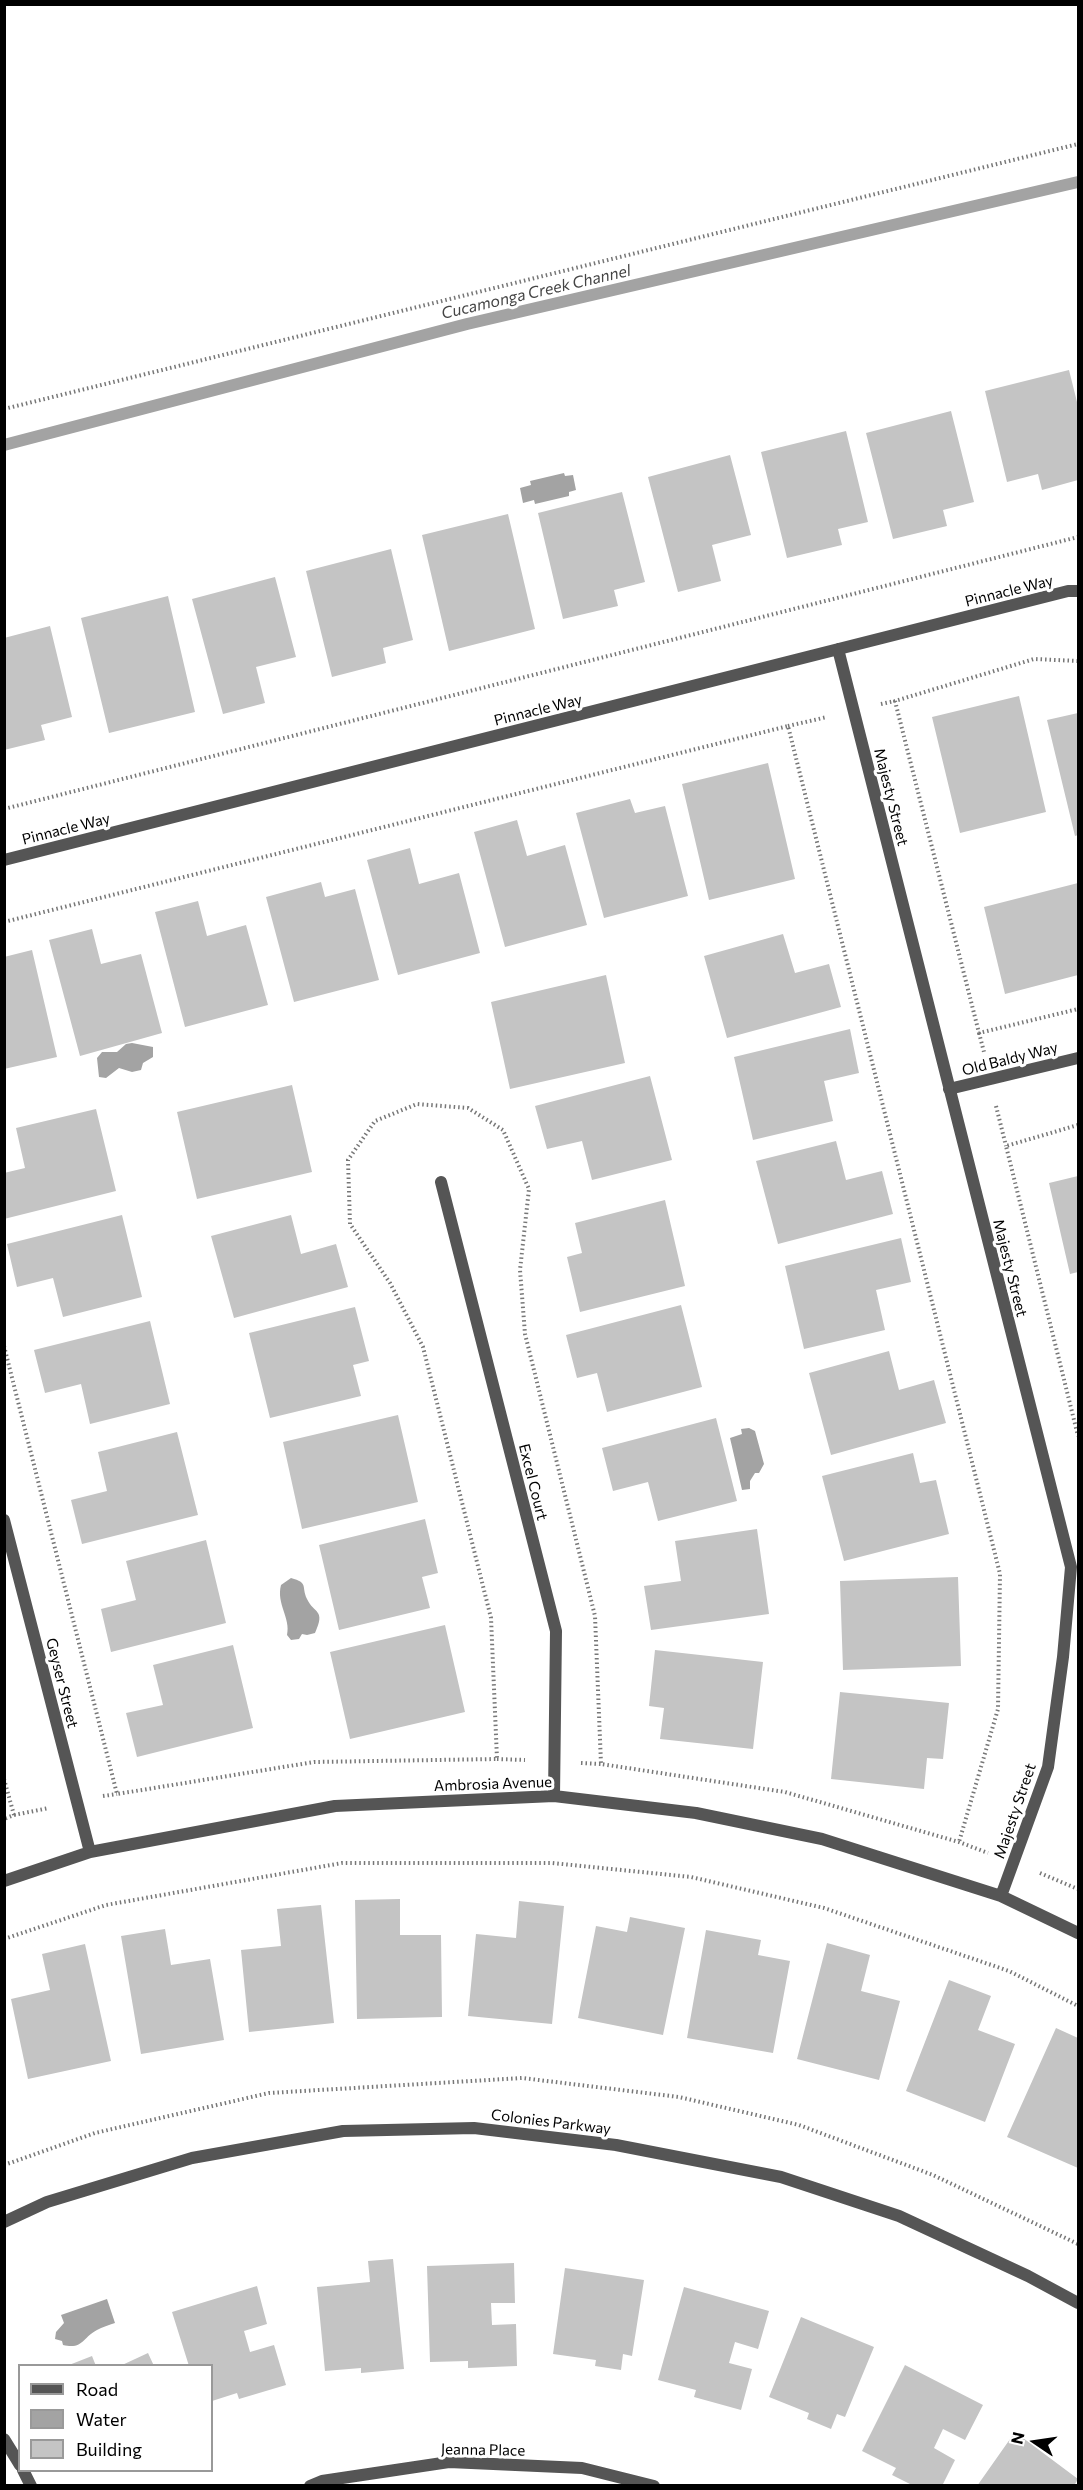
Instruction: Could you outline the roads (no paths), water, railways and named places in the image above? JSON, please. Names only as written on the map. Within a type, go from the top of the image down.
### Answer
[{"type":"street","name":"Pinnacle Way","points":[[4,860],[1068,591],[1078,591]]},
{"type":"street","name":"Majesty Street","points":[[837,649],[949,1089],[1075,1567],[1048,1767],[1001,1896]]},
{"type":"street","name":"Old Baldy Way","points":[[949,1089],[1078,1058]]},
{"type":"street","name":"Excel Court","points":[[441,1182],[556,1631],[554,1796]]},
{"type":"street","name":"Geyser Street","points":[[4,1520],[90,1852]]},
{"type":"street","name":"Ambrosia Avenue","points":[[4,1881],[90,1852],[335,1806],[554,1796],[696,1813],[822,1839],[1001,1896],[1078,1933]]},
{"type":"street","name":"Colonies Parkway","points":[[4,2222],[47,2202],[192,2157],[343,2132],[474,2128],[616,2145],[781,2177],[898,2216],[1028,2276],[1078,2303]]},
{"type":"street","points":[[4,2439],[18,2462]]},
{"type":"street","name":"Jeanna Place","points":[[310,2486],[322,2481],[449,2462],[582,2468],[654,2486]]},
{"type":"street","points":[[24,2472],[32,2486]]},
{"type":"water","points":[[564,473],[565,476],[573,475],[576,490],[569,492],[569,496],[535,504],[534,500],[523,503],[520,488],[531,485],[530,481]]},
{"type":"water","points":[[126,1044],[153,1047],[153,1057],[143,1063],[141,1070],[132,1072],[119,1068],[106,1078],[99,1077],[97,1058],[102,1052],[117,1052]]},
{"type":"water","points":[[749,1428],[755,1431],[764,1464],[759,1473],[755,1473],[750,1481],[750,1489],[742,1490],[730,1438],[742,1434],[741,1429]]},
{"type":"water","points":[[291,1578],[304,1586],[305,1595],[318,1613],[319,1620],[315,1633],[302,1634],[299,1639],[291,1640],[287,1635],[288,1629],[280,1592],[281,1585]]},
{"type":"water","points":[[107,2299],[115,2323],[97,2330],[75,2346],[63,2345],[62,2341],[55,2339],[56,2332],[64,2323],[61,2315]]},
{"type":"waterway","name":"Cucamonga Creek Channel","points":[[4,445],[467,324],[1078,182]]}]
